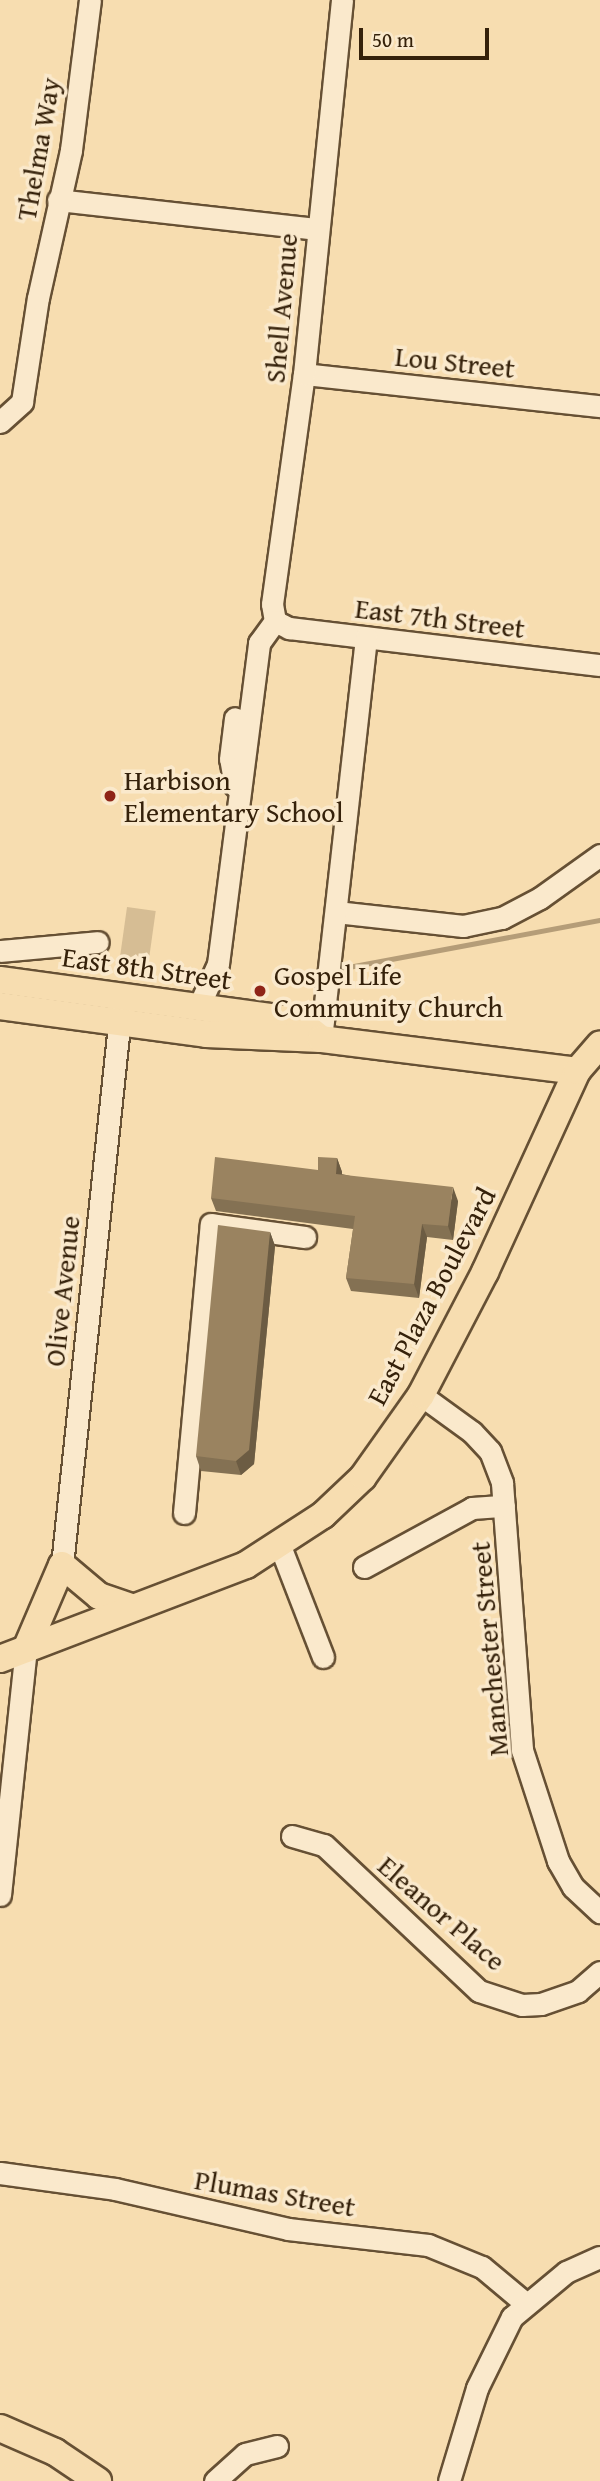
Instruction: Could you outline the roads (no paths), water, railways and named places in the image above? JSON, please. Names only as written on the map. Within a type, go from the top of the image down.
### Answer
[{"type":"main road","name":"East 8th Street","points":[[0,980],[247,1039],[321,1039],[577,1071]]},
{"type":"main road","name":"East 8th Street","points":[[0,1006],[121,1010],[198,1008],[299,1021],[321,1039]]},
{"type":"main road","name":"East Plaza Boulevard","points":[[0,1659],[246,1565],[323,1515],[363,1477],[421,1395],[485,1272],[577,1071],[600,1045]]},
{"type":"main road","points":[[26,1649],[62,1565],[99,1596],[131,1608]]},
{"type":"main road","points":[[0,2428],[55,2452],[98,2481]]},
{"type":"street","name":"Thelma Way","points":[[0,422],[22,402],[58,200],[71,150],[90,0]]},
{"type":"street","name":"Shell Avenue","points":[[275,621],[272,604],[304,373],[316,229],[342,0]]},
{"type":"street","points":[[58,200],[316,229]]},
{"type":"street","name":"Lou Street","points":[[304,373],[600,406]]},
{"type":"street","points":[[198,1008],[218,964],[259,643],[275,621]]},
{"type":"street","name":"East 7th Street","points":[[275,621],[289,628],[600,665]]},
{"type":"street","points":[[321,1039],[366,638]]},
{"type":"street","points":[[336,912],[463,926],[502,918],[540,898],[600,855]]},
{"type":"street","points":[[0,951],[98,942]]},
{"type":"street","name":"Olive Avenue","points":[[62,1565],[121,1010]]},
{"type":"street","points":[[184,1513],[211,1224],[305,1237]]},
{"type":"street","name":"Manchester Street","points":[[421,1395],[472,1432],[490,1451],[504,1506],[522,1750],[558,1861],[573,1888],[600,1912]]},
{"type":"street","points":[[365,1567],[472,1508],[504,1506]]},
{"type":"street","points":[[279,1546],[323,1657]]},
{"type":"street","points":[[0,1895],[26,1649]]},
{"type":"street","name":"Eleanor Place","points":[[292,1836],[324,1845],[479,1991],[522,2005],[541,2004],[578,1991],[600,1972]]},
{"type":"street","name":"Plumas Street","points":[[0,2173],[115,2189],[288,2229],[429,2245],[482,2267],[525,2303]]},
{"type":"street","points":[[449,2481],[477,2388],[512,2317],[525,2303],[566,2272],[600,2257]]},
{"type":"street","points":[[215,2481],[244,2454],[277,2446]]},
{"type":"waterway","points":[[343,968],[600,920]]},
{"type":"place","name":"Harbison Elementary School","points":[[110,796]]},
{"type":"place","name":"Gospel Life Community Church","points":[[260,991]]}]
